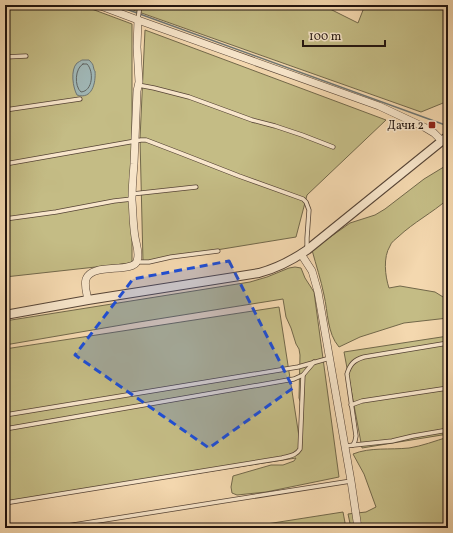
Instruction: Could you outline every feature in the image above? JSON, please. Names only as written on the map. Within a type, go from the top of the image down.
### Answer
[{"type":"street","points":[[5,315],[268,271],[285,264],[304,252],[445,139],[424,127],[379,106],[98,5]]},
{"type":"street","points":[[88,300],[86,279],[88,276],[92,273],[107,268],[131,267],[135,265],[138,258],[132,197],[139,82],[137,48],[138,19]]},
{"type":"street","points":[[304,252],[312,270],[318,292],[358,528]]},
{"type":"lane","points":[[138,19],[140,7]]},
{"type":"lane","points":[[5,56],[26,56]]},
{"type":"lane","points":[[138,85],[189,97],[252,120],[295,132],[333,147]]},
{"type":"lane","points":[[5,110],[80,98]]},
{"type":"lane","points":[[5,164],[146,140],[303,199],[309,210],[307,238],[304,252]]},
{"type":"lane","points":[[5,219],[56,212],[132,197],[196,187]]},
{"type":"lane","points":[[137,262],[149,262],[171,257],[218,251]]},
{"type":"lane","points":[[353,444],[356,436],[347,374],[353,362],[364,357],[448,343]]},
{"type":"lane","points":[[5,415],[298,367],[330,358]]},
{"type":"lane","points":[[5,429],[294,379],[303,375],[314,362]]},
{"type":"lane","points":[[5,503],[294,455],[298,453],[300,449],[303,375]]},
{"type":"lane","points":[[351,405],[362,401],[448,388]]},
{"type":"lane","points":[[345,446],[392,441],[448,430]]},
{"type":"lane","points":[[54,528],[351,481]]},
{"type":"highlighted area","points":[[229,261],[293,388],[209,448],[75,355],[133,279]]},
{"type":"shaded area","points":[[5,5],[81,5],[132,24],[132,263],[5,277]]},
{"type":"shaded area","points":[[119,5],[283,5],[289,9],[293,5],[322,5],[358,23],[365,5],[448,5],[448,101],[421,112]]},
{"type":"shaded area","points":[[145,30],[386,120],[307,195],[296,237],[143,262],[140,139]]},
{"type":"shaded area","points":[[447,165],[448,199],[392,242],[386,256],[385,267],[389,288],[400,286],[435,292],[448,300],[448,318],[404,323],[360,337],[339,347],[330,329],[323,289],[312,250],[350,223],[375,215],[385,209],[424,179]]},
{"type":"shaded area","points":[[295,267],[301,268],[305,278],[314,292],[339,477],[266,492],[237,495],[232,493],[231,487],[233,476],[271,465],[283,465],[294,461],[296,458],[5,503],[5,349],[279,307],[300,443],[303,409],[299,398],[299,349],[286,317],[283,299],[5,345],[5,321],[250,282]]},
{"type":"shaded area","points":[[448,336],[448,434],[362,448],[344,352]]},
{"type":"shaded area","points":[[448,437],[448,528],[351,528],[348,514],[366,512],[376,507],[364,474],[353,454],[366,450],[409,448]]},
{"type":"shaded area","points":[[343,512],[346,528],[241,528]]},
{"type":"water","points":[[82,60],[89,60],[93,65],[95,71],[95,81],[90,93],[82,96],[77,95],[74,88],[73,70],[77,63]]},
{"type":"waterway","points":[[115,5],[448,126]]},
{"type":"place","name":"Дачи 2","points":[[432,125]]}]
